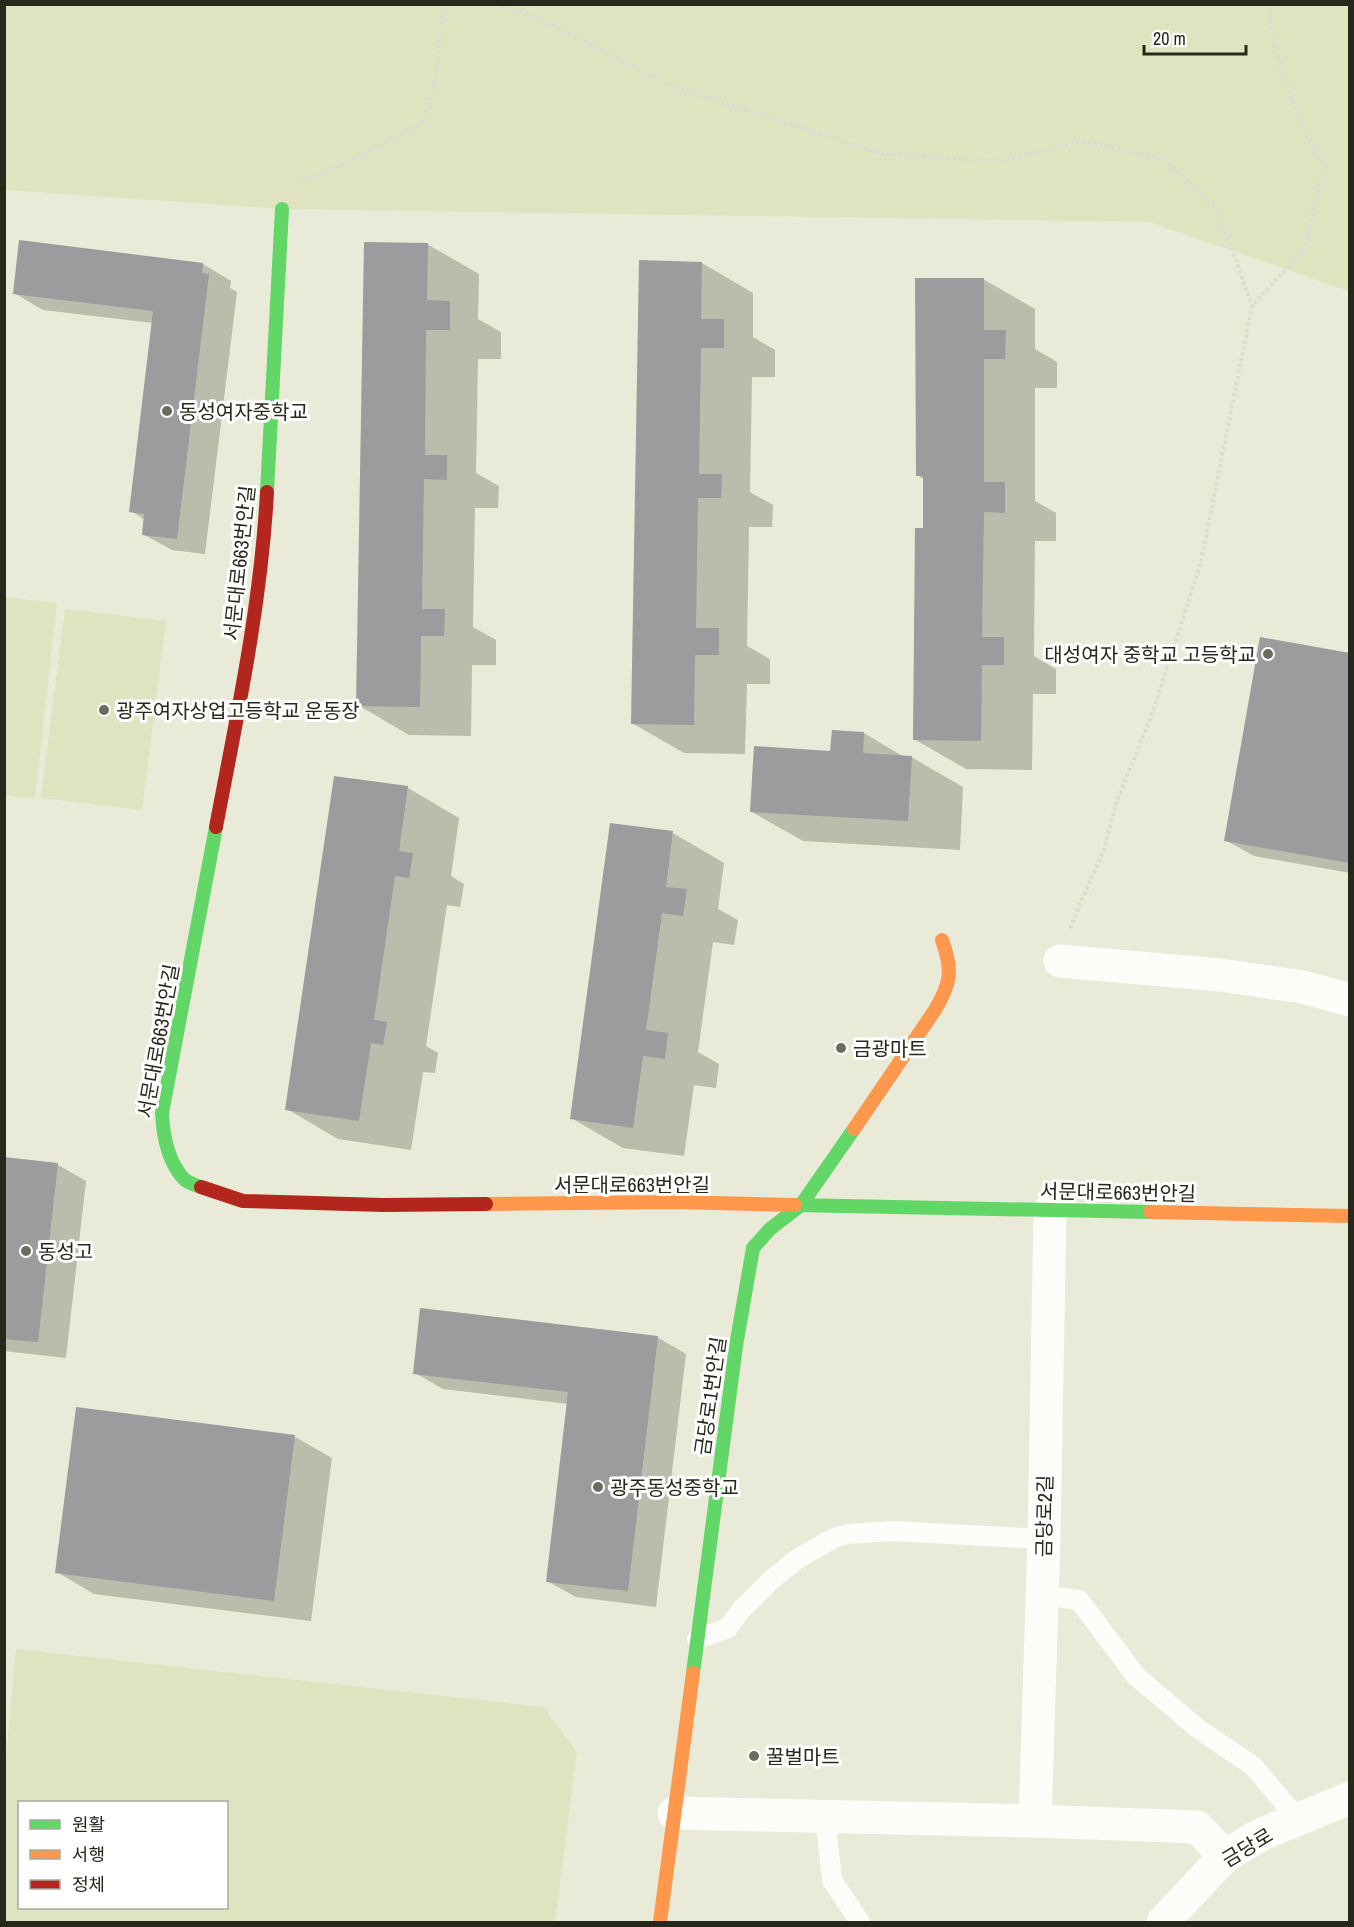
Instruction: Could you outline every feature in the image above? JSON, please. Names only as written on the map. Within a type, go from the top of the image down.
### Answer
[{"type":"street","name":"서문대로663번안길","points":[[282,209],[264,534],[250,649],[162,1113],[163,1136],[172,1160],[185,1180],[207,1190],[243,1201],[382,1205],[673,1202],[1350,1216]]},
{"type":"street","name":"금당로1번안길","points":[[660,1923],[736,1346],[753,1248],[770,1229],[801,1205],[945,993],[952,972],[942,940]]},
{"type":"street","points":[[1060,961],[1220,975],[1303,987],[1350,1000]]},
{"type":"street","name":"금당로2길","points":[[1035,1821],[1044,1539],[1050,1210]]},
{"type":"street","name":"금당로","points":[[1163,1923],[1225,1856],[1262,1834],[1350,1797]]},
{"type":"street","points":[[674,1813],[1197,1827],[1225,1856]]},
{"type":"lane","points":[[697,1639],[728,1628],[741,1610],[769,1582],[797,1559],[841,1536],[892,1531],[1044,1539]]},
{"type":"lane","points":[[1042,1595],[1079,1600],[1136,1676],[1197,1728],[1253,1766],[1298,1819]]},
{"type":"lane","points":[[825,1817],[832,1880],[860,1923]]},
{"type":"path","points":[[282,209],[299,184],[377,148],[421,124],[436,77],[442,4]]},
{"type":"path","points":[[496,4],[543,21],[677,88],[883,154],[1002,161],[1082,141],[1164,159],[1219,212],[1252,306],[1200,566],[1150,717],[1116,804],[1104,849],[1071,923],[1060,961]]},
{"type":"path","points":[[1252,306],[1304,250],[1324,167],[1300,123],[1272,42],[1268,4]]},
{"type":"green space","points":[[4,5],[1349,5],[1349,291],[1149,222],[282,209],[5,190]]},
{"type":"green space","points":[[5,597],[57,603],[35,799],[5,795]]},
{"type":"green space","name":"광주여자상업고등학교 운동장","points":[[65,609],[166,621],[142,810],[41,798]]},
{"type":"green space","points":[[16,1649],[543,1707],[577,1752],[555,1922],[5,1922],[4,1781]]},
{"type":"building","name":"동성여자중학교","points":[[19,240],[203,263],[202,273],[209,274],[177,539],[142,535],[144,514],[129,512],[153,311],[13,294]]},
{"type":"building","points":[[364,242],[428,243],[427,300],[450,301],[450,330],[426,330],[425,455],[447,455],[447,480],[424,479],[422,609],[445,609],[444,636],[421,636],[420,707],[356,706]]},
{"type":"building","points":[[639,260],[702,262],[701,319],[724,319],[724,348],[701,348],[699,474],[722,474],[721,498],[698,498],[696,628],[719,628],[719,655],[695,655],[694,725],[631,724]]},
{"type":"building","points":[[915,278],[984,278],[984,330],[1006,330],[1005,359],[984,359],[984,482],[1005,482],[1005,513],[984,512],[982,637],[1004,637],[1004,665],[982,665],[981,741],[913,740],[915,528],[923,528],[923,476],[916,476]]},
{"type":"building","points":[[1260,637],[1350,653],[1350,863],[1224,841]]},
{"type":"building","points":[[832,730],[864,732],[863,753],[912,756],[908,821],[750,812],[754,746],[830,751]]},
{"type":"building","points":[[334,776],[408,786],[399,851],[413,853],[409,878],[395,876],[374,1020],[387,1022],[383,1045],[371,1043],[359,1121],[285,1110]]},
{"type":"building","points":[[610,823],[673,831],[666,887],[687,889],[683,916],[662,913],[646,1030],[668,1033],[665,1059],[643,1056],[633,1128],[570,1119]]},
{"type":"building","name":"동성고","points":[[4,1157],[58,1163],[38,1342],[4,1339]]},
{"type":"building","name":"광주동성중학교","points":[[420,1308],[658,1336],[628,1591],[546,1582],[568,1392],[413,1374]]},
{"type":"building","points":[[76,1407],[295,1435],[274,1601],[55,1573]]},
{"type":"traffic: fast","points":[[267,492],[282,209]]},
{"type":"traffic: fast","points":[[201,1187],[186,1180],[174,1165],[165,1139],[162,1113],[216,827]]},
{"type":"traffic: fast","points":[[693,1673],[736,1346],[753,1248],[770,1229],[801,1205],[854,1129]]},
{"type":"traffic: fast","points":[[795,1205],[1150,1212]]},
{"type":"traffic: slow","points":[[854,1129],[935,1010],[944,992],[949,968],[942,940]]},
{"type":"traffic: slow","points":[[486,1204],[673,1202],[795,1205]]},
{"type":"traffic: slow","points":[[1150,1212],[1350,1216]]},
{"type":"traffic: slow","points":[[660,1922],[693,1673]]},
{"type":"traffic: jam","points":[[216,827],[254,618],[267,492]]},
{"type":"traffic: jam","points":[[201,1187],[243,1201],[383,1205],[486,1204]]},
{"type":"place","name":"동성여자중학교","points":[[167,411]]},
{"type":"place","name":"대성여자 중학교 고등학교","points":[[1268,654]]},
{"type":"place","name":"광주여자상업고등학교 운동장","points":[[104,710]]},
{"type":"place","name":"금광마트","points":[[841,1048]]},
{"type":"place","name":"동성고","points":[[26,1251]]},
{"type":"place","name":"광주동성중학교","points":[[598,1487]]},
{"type":"place","name":"꿀벌마트","points":[[754,1756]]}]
